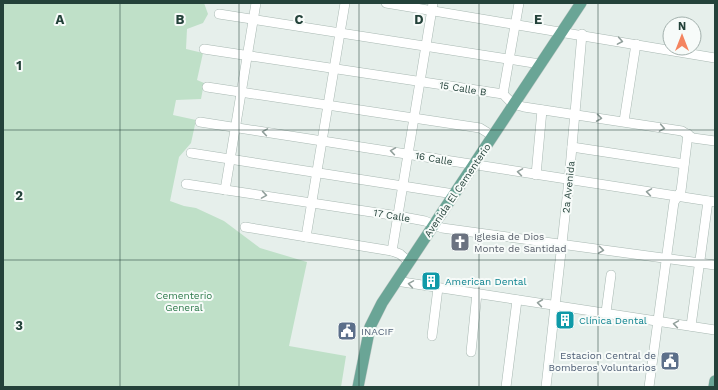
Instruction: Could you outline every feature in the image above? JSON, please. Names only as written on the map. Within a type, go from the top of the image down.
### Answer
[{"type":"main road","name":"Avenida El Cementerio","points":[[358,387],[370,327],[382,303],[581,3]]},
{"type":"main road","points":[[714,387],[715,380]]},
{"type":"street","points":[[225,190],[256,3]]},
{"type":"street","points":[[306,237],[345,3]]},
{"type":"street","points":[[386,3],[432,7],[516,24],[582,34],[715,58]]},
{"type":"street","points":[[519,3],[503,94],[514,104],[542,110],[624,121],[688,134],[693,138],[715,141]]},
{"type":"street","points":[[392,252],[432,7]]},
{"type":"street","points":[[219,14],[510,58],[540,64]]},
{"type":"street","name":"2a Avenida","points":[[546,387],[569,180],[582,34]]},
{"type":"street","points":[[624,121],[636,44]]},
{"type":"street","name":"15 Calle B","points":[[204,49],[503,94]]},
{"type":"street","points":[[207,87],[480,128],[493,136]]},
{"type":"street","points":[[536,174],[542,110]]},
{"type":"street","name":"16 Calle","points":[[200,122],[712,201]]},
{"type":"street","points":[[649,387],[674,202],[681,191],[688,134]]},
{"type":"street","points":[[572,147],[684,164]]},
{"type":"street","points":[[191,153],[454,194]]},
{"type":"street","name":"17 Calle","points":[[186,184],[398,216],[424,221],[442,228],[715,265]]},
{"type":"street","points":[[691,326],[700,263],[712,201]]},
{"type":"street","points":[[245,227],[392,252],[400,254],[409,262]]},
{"type":"street","points":[[606,312],[611,275]]},
{"type":"street","points":[[396,281],[606,312],[715,330]]},
{"type":"street","points":[[432,336],[438,288]]},
{"type":"street","points":[[471,352],[477,293]]},
{"type":"street","points":[[506,387],[517,300]]},
{"type":"green space","name":"Cementerio General","points":[[3,3],[204,3],[208,14],[203,23],[187,29],[186,49],[203,53],[197,80],[204,83],[201,99],[176,100],[173,115],[196,120],[191,143],[179,157],[170,201],[196,208],[224,221],[260,248],[307,262],[289,346],[346,356],[341,387],[3,387]]},
{"type":"place","name":"Iglesia de Dios Monte de Santidad","points":[[460,242]]},
{"type":"place","name":"American Dental","points":[[431,281]]},
{"type":"place","name":"Clínica Dental","points":[[565,320]]},
{"type":"place","name":"INACIF","points":[[347,331]]},
{"type":"place","name":"Estacion Central de Bomberos Voluntarios","points":[[670,361]]}]
